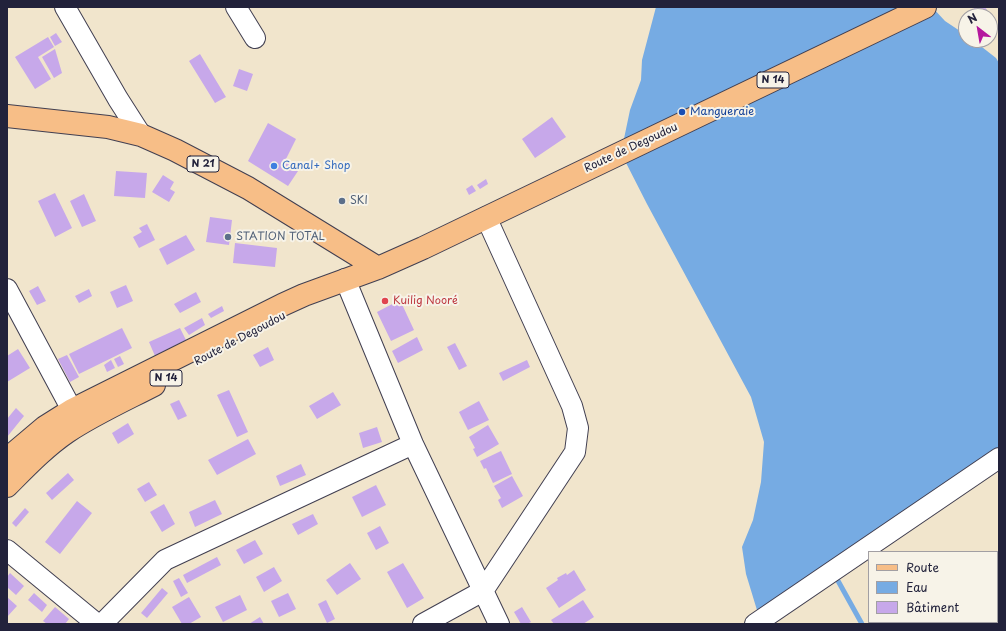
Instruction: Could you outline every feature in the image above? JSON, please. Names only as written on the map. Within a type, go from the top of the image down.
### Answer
[{"type":"main road","name":"Route de Degoudou","points":[[7,459],[45,428],[72,410],[282,305],[304,295],[378,268],[925,7]]},
{"type":"main road","name":"N 21","points":[[7,116],[108,127],[141,135],[175,150],[248,188],[378,268]]},
{"type":"main road","name":"Route de Degoudou","points":[[7,486],[52,444],[78,425],[284,316],[340,282]]},
{"type":"street","points":[[65,7],[118,99],[141,135]]},
{"type":"street","points":[[236,7],[255,38]]},
{"type":"street","points":[[423,624],[483,591],[576,452],[578,428],[572,406],[486,217]]},
{"type":"street","points":[[340,282],[413,444],[499,624]]},
{"type":"street","points":[[7,289],[72,410]]},
{"type":"street","points":[[102,624],[165,560],[413,444]]},
{"type":"street","points":[[755,624],[999,458]]},
{"type":"street","points":[[7,550],[97,624]]},
{"type":"water","points":[[656,7],[932,7],[945,21],[958,30],[958,48],[983,48],[996,58],[999,63],[999,458],[760,620],[746,574],[742,547],[753,520],[761,482],[764,442],[751,397],[621,153],[630,110],[641,80],[642,60]]},
{"type":"building","points":[[973,7],[986,8],[974,8]]},
{"type":"building","points":[[56,33],[62,42],[55,46],[50,37]]},
{"type":"building","points":[[48,37],[54,47],[38,57],[51,79],[35,89],[15,57]]},
{"type":"building","points":[[55,49],[62,73],[54,78],[42,57]]},
{"type":"building","points":[[200,54],[226,97],[215,103],[189,61]]},
{"type":"building","points":[[239,69],[253,74],[247,91],[233,86]]},
{"type":"building","points":[[552,117],[566,137],[535,158],[522,139]]},
{"type":"building","points":[[268,123],[296,139],[286,159],[300,168],[288,186],[248,161]]},
{"type":"building","points":[[116,171],[147,173],[145,198],[114,196]]},
{"type":"building","points":[[163,175],[174,182],[170,189],[175,192],[169,202],[152,192]]},
{"type":"building","points":[[486,179],[488,184],[480,189],[477,185]]},
{"type":"building","points":[[472,185],[476,191],[469,195],[466,189]]},
{"type":"building","points":[[55,193],[72,228],[55,237],[38,201]]},
{"type":"building","points":[[84,194],[96,221],[82,227],[70,201]]},
{"type":"building","points":[[210,217],[232,220],[229,245],[206,242]]},
{"type":"building","points":[[147,224],[155,240],[139,248],[133,237],[142,232],[139,228]]},
{"type":"building","points":[[186,235],[195,250],[167,265],[159,249]]},
{"type":"building","points":[[235,243],[277,248],[275,267],[233,263]]},
{"type":"building","points":[[126,285],[133,301],[117,308],[110,292]]},
{"type":"building","points":[[38,286],[46,301],[37,305],[29,291]]},
{"type":"building","points":[[89,289],[92,296],[79,303],[75,296]]},
{"type":"building","points":[[196,292],[201,302],[180,313],[174,304]]},
{"type":"building","points":[[400,300],[414,330],[391,341],[377,312]]},
{"type":"building","points":[[222,306],[224,311],[211,318],[208,314]]},
{"type":"building","points":[[202,318],[205,325],[189,335],[184,328]]},
{"type":"building","points":[[122,328],[132,348],[79,374],[69,354]]},
{"type":"building","points":[[180,328],[186,340],[155,356],[149,342]]},
{"type":"building","points":[[417,337],[423,350],[398,363],[392,351]]},
{"type":"building","points":[[455,343],[467,366],[459,370],[447,347]]},
{"type":"building","points":[[268,347],[274,360],[260,367],[253,355]]},
{"type":"building","points":[[18,349],[30,368],[7,382],[7,356]]},
{"type":"building","points":[[67,355],[79,377],[70,382],[58,359]]},
{"type":"building","points":[[120,356],[124,364],[118,367],[114,359]]},
{"type":"building","points":[[111,360],[115,368],[107,372],[104,365]]},
{"type":"building","points":[[527,360],[530,367],[503,381],[499,373]]},
{"type":"building","points":[[229,390],[248,432],[237,437],[217,395]]},
{"type":"building","points":[[333,392],[341,405],[317,419],[309,406]]},
{"type":"building","points":[[179,400],[187,416],[178,420],[170,404]]},
{"type":"building","points":[[479,401],[489,420],[468,430],[459,412]]},
{"type":"building","points":[[16,408],[24,416],[7,437],[7,419]]},
{"type":"building","points":[[128,423],[134,434],[118,444],[112,433]]},
{"type":"building","points":[[488,425],[499,444],[477,457],[473,449],[475,448],[469,437]]},
{"type":"building","points":[[377,427],[382,442],[363,448],[359,433]]},
{"type":"building","points":[[248,439],[256,454],[217,475],[208,460]]},
{"type":"building","points":[[501,451],[512,474],[493,483],[486,468],[484,469],[480,461]]},
{"type":"building","points":[[301,464],[306,475],[280,486],[276,476]]},
{"type":"building","points":[[68,473],[74,480],[52,500],[46,493]]},
{"type":"building","points":[[512,476],[523,496],[502,508],[498,500],[501,498],[494,486]]},
{"type":"building","points":[[149,482],[157,495],[145,502],[137,489]]},
{"type":"building","points":[[376,485],[386,505],[362,517],[352,497]]},
{"type":"building","points":[[215,500],[222,514],[195,527],[189,512]]},
{"type":"building","points":[[77,501],[92,513],[60,554],[45,542]]},
{"type":"building","points":[[164,504],[175,524],[162,532],[150,512]]},
{"type":"building","points":[[25,508],[29,512],[16,527],[12,523]]},
{"type":"building","points":[[313,514],[318,524],[298,535],[292,524]]},
{"type":"building","points":[[380,526],[389,543],[376,550],[367,533]]},
{"type":"building","points":[[255,540],[263,554],[244,564],[236,550]]},
{"type":"building","points":[[217,557],[221,565],[187,583],[183,575]]},
{"type":"building","points":[[350,563],[361,579],[337,595],[326,580]]},
{"type":"building","points":[[403,563],[424,598],[407,608],[387,572]]},
{"type":"building","points":[[274,567],[282,581],[264,592],[256,577]]},
{"type":"building","points":[[574,570],[586,590],[559,608],[546,588],[558,580],[557,578],[566,573],[567,575]]},
{"type":"building","points":[[10,573],[24,586],[16,595],[7,587],[7,577]]},
{"type":"building","points":[[179,578],[188,593],[181,597],[173,581]]},
{"type":"building","points":[[162,588],[168,593],[147,618],[141,613]]},
{"type":"building","points":[[34,593],[47,605],[42,612],[28,600]]},
{"type":"building","points":[[288,593],[296,609],[279,617],[271,601]]},
{"type":"building","points":[[240,595],[247,610],[223,622],[215,607]]},
{"type":"building","points":[[7,597],[17,606],[7,617]]},
{"type":"building","points":[[189,597],[201,617],[189,624],[182,624],[172,607]]},
{"type":"building","points":[[326,600],[335,619],[327,623],[318,604]]},
{"type":"building","points":[[583,600],[594,617],[583,624],[554,624],[551,620]]},
{"type":"building","points":[[55,607],[69,619],[65,624],[47,624],[43,621]]},
{"type":"building","points":[[522,607],[531,622],[527,624],[521,624],[514,612]]},
{"type":"building","points":[[260,617],[264,624],[249,624]]},
{"type":"waterway","points":[[837,579],[862,624]]},
{"type":"place","name":"Mangueraie","points":[[682,112]]},
{"type":"place","name":"Canal+ Shop","points":[[274,166]]},
{"type":"place","name":"SKI","points":[[342,201]]},
{"type":"place","name":"STATION TOTAL","points":[[228,237]]},
{"type":"place","name":"Kuilig Nooré","points":[[385,301]]}]
